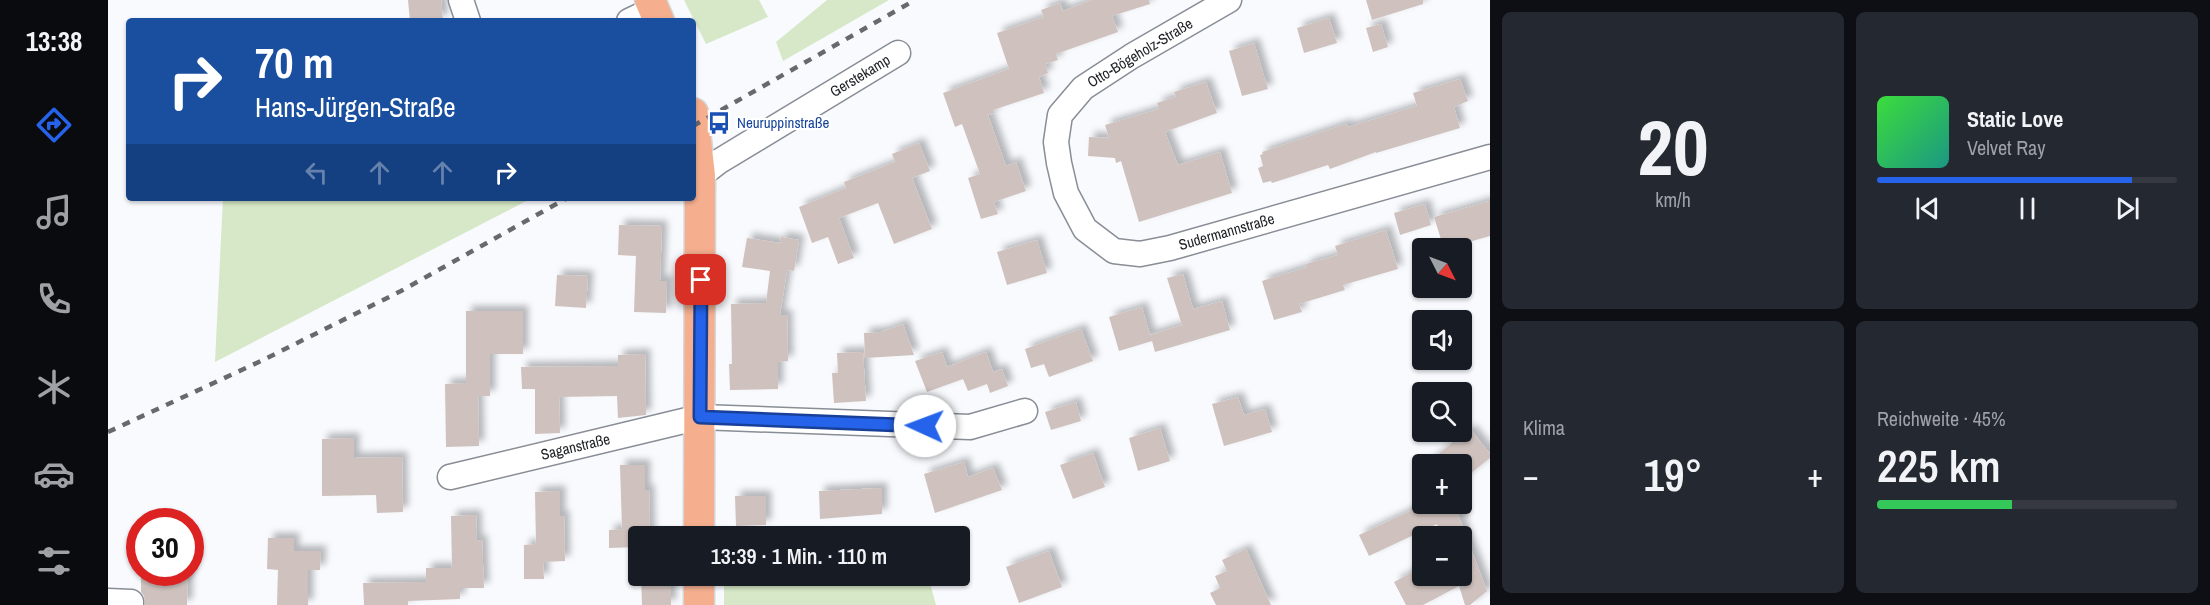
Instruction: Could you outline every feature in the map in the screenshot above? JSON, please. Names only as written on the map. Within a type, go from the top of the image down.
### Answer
[{"type":"main road","points":[[696,140],[700,176],[699,526]]},
{"type":"main road","points":[[699,586],[699,605]]},
{"type":"street","points":[[461,0],[467,18]]},
{"type":"street","name":"Otto-Bögeholz-Straße","points":[[1060,115],[1083,88],[1132,56],[1229,0]]},
{"type":"street","name":"Gerstekamp","points":[[700,176],[718,162],[898,53]]},
{"type":"street","name":"Sudermannstraße","points":[[1060,115],[1056,142],[1059,163],[1066,193],[1085,229],[1114,251],[1140,254],[1181,245],[1490,157]]},
{"type":"street","name":"Saganstraße","points":[[450,477],[700,417],[970,428],[1025,411]]},
{"type":"street","points":[[108,601],[131,602],[130,605]]},
{"type":"green space","points":[[684,0],[759,0],[768,17],[706,44],[696,24],[696,18],[693,18]]},
{"type":"green space","points":[[827,0],[889,0],[783,61],[776,42]]},
{"type":"green space","points":[[223,201],[526,201],[215,362]]},
{"type":"green space","points":[[724,586],[931,586],[936,605],[724,605]]},
{"type":"building","points":[[408,0],[441,0],[443,18],[410,18]]},
{"type":"building","points":[[1092,0],[1149,0],[1150,4],[1112,16],[1118,32],[1056,54],[1058,60],[1045,64],[1048,73],[1039,77],[1044,93],[993,110],[995,113],[988,115],[1006,166],[1016,162],[1026,191],[994,202],[998,214],[981,219],[968,178],[980,174],[962,124],[955,127],[943,93],[1009,69],[997,33],[1044,17],[1041,10],[1060,3],[1063,11]]},
{"type":"building","points":[[1366,0],[1423,0],[1423,4],[1372,20]]},
{"type":"building","points":[[1329,18],[1337,43],[1304,53],[1297,28]]},
{"type":"building","points":[[1381,24],[1388,47],[1373,52],[1366,28]]},
{"type":"building","points":[[1254,43],[1268,89],[1242,96],[1229,51]]},
{"type":"building","points":[[1460,79],[1468,101],[1454,107],[1460,128],[1376,152],[1330,169],[1328,165],[1272,183],[1271,181],[1263,183],[1258,168],[1263,166],[1260,155],[1263,154],[1262,152],[1346,124],[1348,127],[1417,106],[1413,93]]},
{"type":"building","points":[[1206,82],[1217,113],[1165,132],[1178,165],[1220,152],[1232,193],[1139,222],[1121,161],[1116,163],[1115,158],[1088,156],[1089,137],[1109,138],[1105,125],[1159,109],[1157,103],[1176,97],[1174,92]]},
{"type":"building","points":[[919,143],[930,171],[912,178],[932,229],[894,244],[878,203],[839,218],[854,258],[838,264],[828,237],[812,243],[799,207],[846,188],[844,182],[895,162],[892,154]]},
{"type":"building","points":[[1490,201],[1490,236],[1472,241],[1472,238],[1441,238],[1434,217]]},
{"type":"building","points":[[1425,204],[1431,225],[1400,235],[1394,213]]},
{"type":"building","points":[[619,225],[662,226],[660,281],[667,281],[666,313],[634,312],[636,256],[618,255]]},
{"type":"building","points":[[1386,230],[1398,269],[1343,285],[1345,290],[1299,304],[1302,312],[1274,320],[1262,281],[1307,267],[1306,264],[1338,255],[1335,246]]},
{"type":"building","points":[[781,237],[799,240],[794,271],[787,270],[780,315],[787,315],[788,361],[778,362],[778,389],[730,390],[731,304],[766,303],[770,271],[742,267],[747,238],[780,243]]},
{"type":"building","points":[[1037,240],[1047,273],[1007,285],[997,252]]},
{"type":"building","points":[[1183,274],[1193,309],[1222,301],[1230,330],[1155,352],[1152,341],[1119,351],[1109,317],[1142,307],[1150,335],[1182,325],[1167,278]]},
{"type":"building","points":[[557,275],[588,276],[586,308],[555,306]]},
{"type":"building","points":[[466,311],[523,311],[523,354],[490,354],[490,396],[478,396],[479,446],[446,447],[445,384],[466,383]]},
{"type":"building","points":[[903,324],[914,355],[865,358],[864,333],[881,332]]},
{"type":"building","points":[[1081,329],[1093,361],[1049,377],[1044,364],[1031,368],[1025,349]]},
{"type":"building","points":[[863,352],[866,401],[834,403],[832,373],[838,373],[837,353]]},
{"type":"building","points":[[942,352],[947,367],[986,352],[993,372],[1002,369],[1008,386],[990,393],[987,384],[968,391],[963,379],[927,392],[915,361]]},
{"type":"building","points":[[645,354],[646,415],[618,418],[617,396],[559,397],[560,433],[535,434],[535,389],[522,389],[521,367],[618,366],[618,355]]},
{"type":"building","points":[[1238,397],[1244,415],[1265,409],[1272,432],[1224,446],[1212,404]]},
{"type":"building","points":[[1076,402],[1081,421],[1051,430],[1045,412]]},
{"type":"building","points":[[1160,428],[1170,461],[1138,471],[1129,438]]},
{"type":"building","points":[[1472,431],[1490,454],[1490,458],[1472,472],[1472,454],[1438,454],[1453,442],[1472,442]]},
{"type":"building","points":[[354,438],[354,458],[402,457],[403,512],[377,513],[376,495],[322,496],[322,439]]},
{"type":"building","points":[[1093,453],[1105,487],[1073,499],[1060,465]]},
{"type":"building","points":[[964,462],[968,477],[993,468],[1002,490],[935,513],[924,474]]},
{"type":"building","points":[[620,465],[645,465],[645,490],[649,490],[650,526],[628,526],[628,547],[609,548],[609,530],[622,529]]},
{"type":"building","points":[[882,488],[882,514],[820,519],[819,491]]},
{"type":"building","points":[[560,491],[560,516],[564,516],[565,561],[543,562],[544,579],[524,579],[524,545],[536,544],[535,492]]},
{"type":"building","points":[[735,496],[766,496],[766,525],[736,526]]},
{"type":"building","points":[[1412,510],[1412,514],[1458,514],[1462,526],[1438,526],[1437,524],[1412,526],[1412,536],[1369,556],[1359,535]]},
{"type":"building","points":[[476,515],[477,541],[482,540],[484,588],[460,588],[460,599],[408,601],[408,605],[364,605],[363,583],[426,582],[426,568],[452,568],[451,516]]},
{"type":"building","points":[[268,538],[294,538],[294,551],[321,551],[320,570],[308,570],[308,605],[277,605],[278,570],[267,569]]},
{"type":"building","points":[[1246,549],[1271,605],[1216,605],[1210,593],[1220,588],[1215,576],[1227,571],[1222,560]]},
{"type":"building","points":[[1049,551],[1062,587],[1019,603],[1006,567]]},
{"type":"building","points":[[1472,551],[1487,591],[1470,605],[1465,605],[1459,586],[1472,586]]},
{"type":"building","points":[[1412,572],[1412,586],[1459,586],[1423,605],[1406,605],[1394,582]]},
{"type":"building","points":[[141,586],[188,586],[187,605],[145,605]]},
{"type":"building","points":[[641,586],[671,586],[671,605],[642,605]]},
{"type":"railway","points":[[696,124],[915,0]]},
{"type":"railway","points":[[108,432],[261,361],[401,291],[562,201]]},
{"type":"place","name":"Neuruppinstraße","points":[[719,123]]},
{"type":"route","points":[[701,280],[700,417],[925,426]]}]
